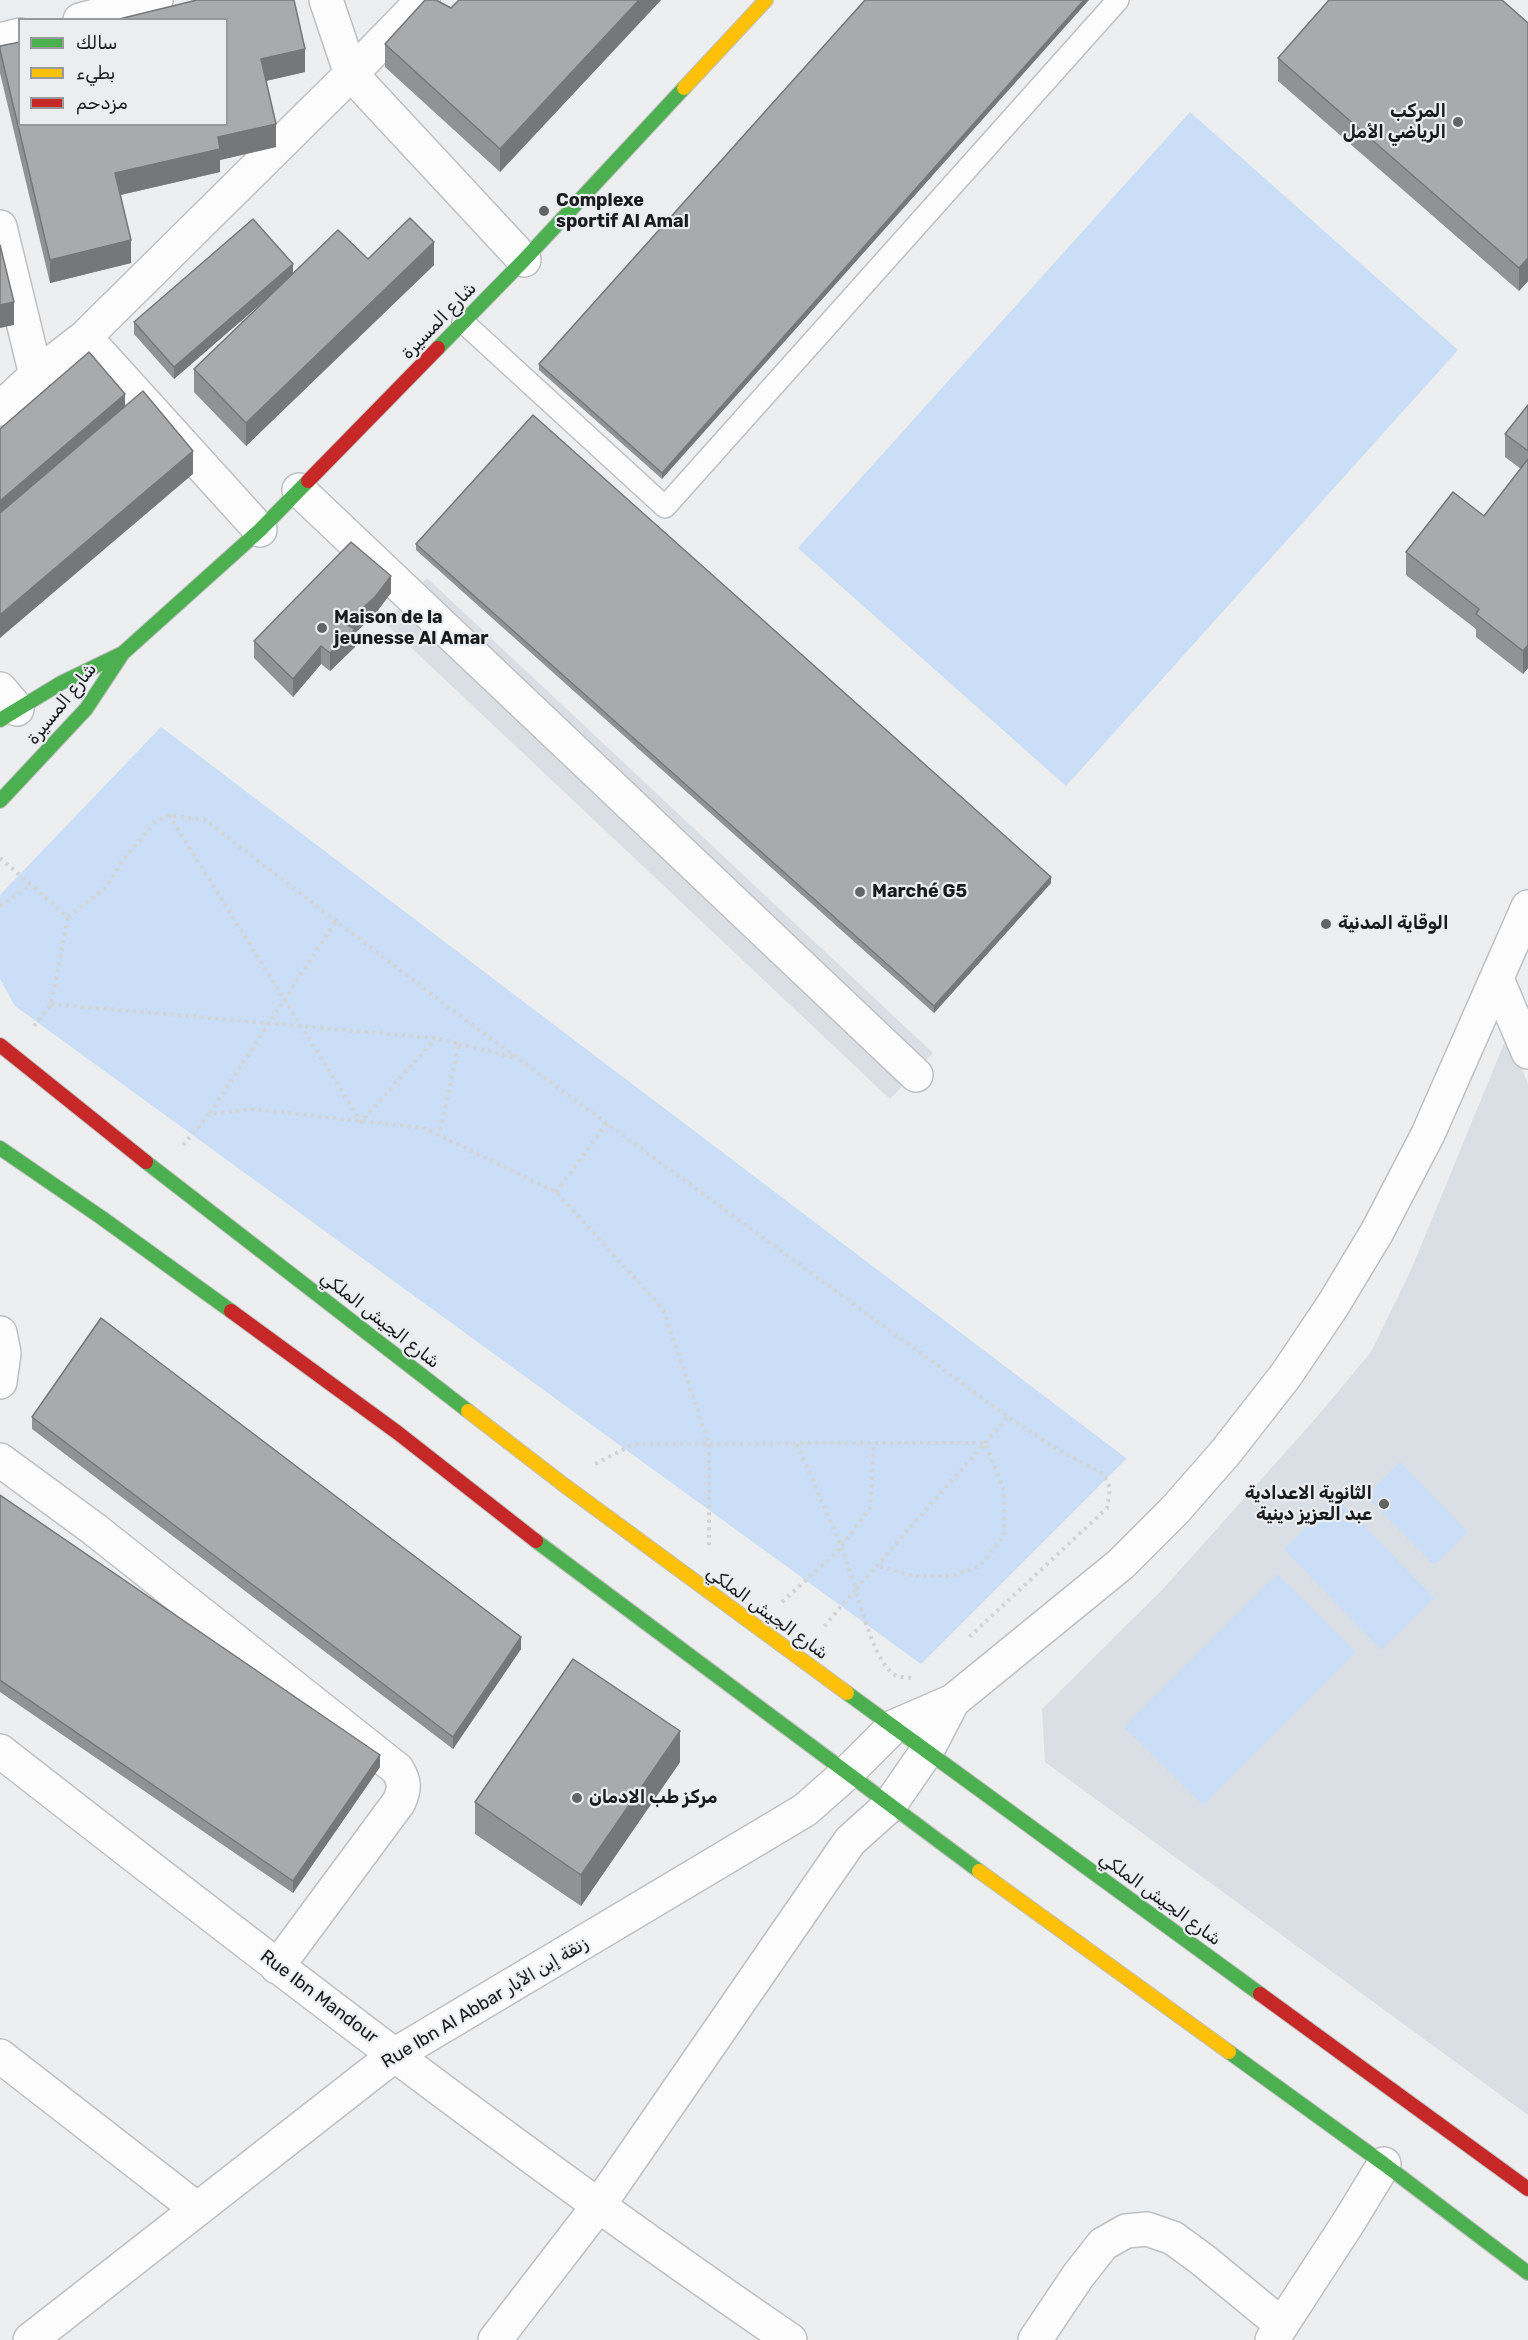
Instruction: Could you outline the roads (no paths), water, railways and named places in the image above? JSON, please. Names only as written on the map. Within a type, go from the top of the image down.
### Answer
[{"type":"main road","name":"شارع المسيرة","points":[[0,801],[86,709],[123,653],[260,530],[524,260],[766,0]]},
{"type":"main road","name":"شارع المسيرة","points":[[6,706],[123,653]]},
{"type":"main road","name":"شارع الجيش الملكي","points":[[0,1045],[123,1144],[564,1485],[1528,2189]]},
{"type":"main road","points":[[0,1148],[102,1218],[398,1433],[527,1534],[889,1806],[1384,2164],[1528,2273]]},
{"type":"street","points":[[88,18],[156,0]]},
{"type":"street","points":[[326,0],[351,74],[524,260]]},
{"type":"street","points":[[0,409],[36,375],[85,337],[423,0]]},
{"type":"street","points":[[0,40],[18,36]]},
{"type":"street","points":[[0,227],[36,375]]},
{"type":"street","points":[[85,337],[260,530]]},
{"type":"street","points":[[298,490],[916,1075]]},
{"type":"street","points":[[893,1727],[953,1701],[1121,1564],[1175,1510],[1225,1453],[1286,1375],[1334,1305],[1377,1232],[1428,1134],[1528,907]]},
{"type":"street","points":[[1497,980],[1528,1052]]},
{"type":"street","points":[[0,1333],[4,1353],[0,1382]]},
{"type":"street","points":[[0,1460],[121,1550],[397,1769],[404,1779],[404,1790],[399,1802],[277,1967]]},
{"type":"street","points":[[495,2340],[599,2205],[850,1841],[889,1806],[927,1751],[953,1701]]},
{"type":"street","name":"Rue Ibn Al Abbar زنقة إبن الأبار","points":[[30,2340],[396,2054],[805,1810],[847,1773],[893,1727]]},
{"type":"street","name":"Rue Ibn Mandour","points":[[0,1751],[277,1967],[599,2205],[790,2340]]},
{"type":"street","points":[[0,2056],[197,2209]]},
{"type":"street","points":[[1035,2340],[1078,2276],[1103,2244],[1126,2231],[1147,2229],[1173,2238],[1203,2260],[1277,2332],[1384,2164]]},
{"type":"lane","points":[[463,322],[665,507],[1118,0]]},
{"type":"place","name":"المركب الرياضي الأمل","points":[[1458,122]]},
{"type":"place","name":"Complexe sportif Al Amal","points":[[544,211]]},
{"type":"place","name":"Maison de la jeunesse Al Amar","points":[[322,628]]},
{"type":"place","name":"Marché G5","points":[[860,892]]},
{"type":"place","name":"الوقاية المدنية","points":[[1326,924]]},
{"type":"place","name":"الثانوية الاعدادية عبد العزيز دينية","points":[[1384,1504]]},
{"type":"place","name":"مركز طب الادمان","points":[[577,1798]]}]
